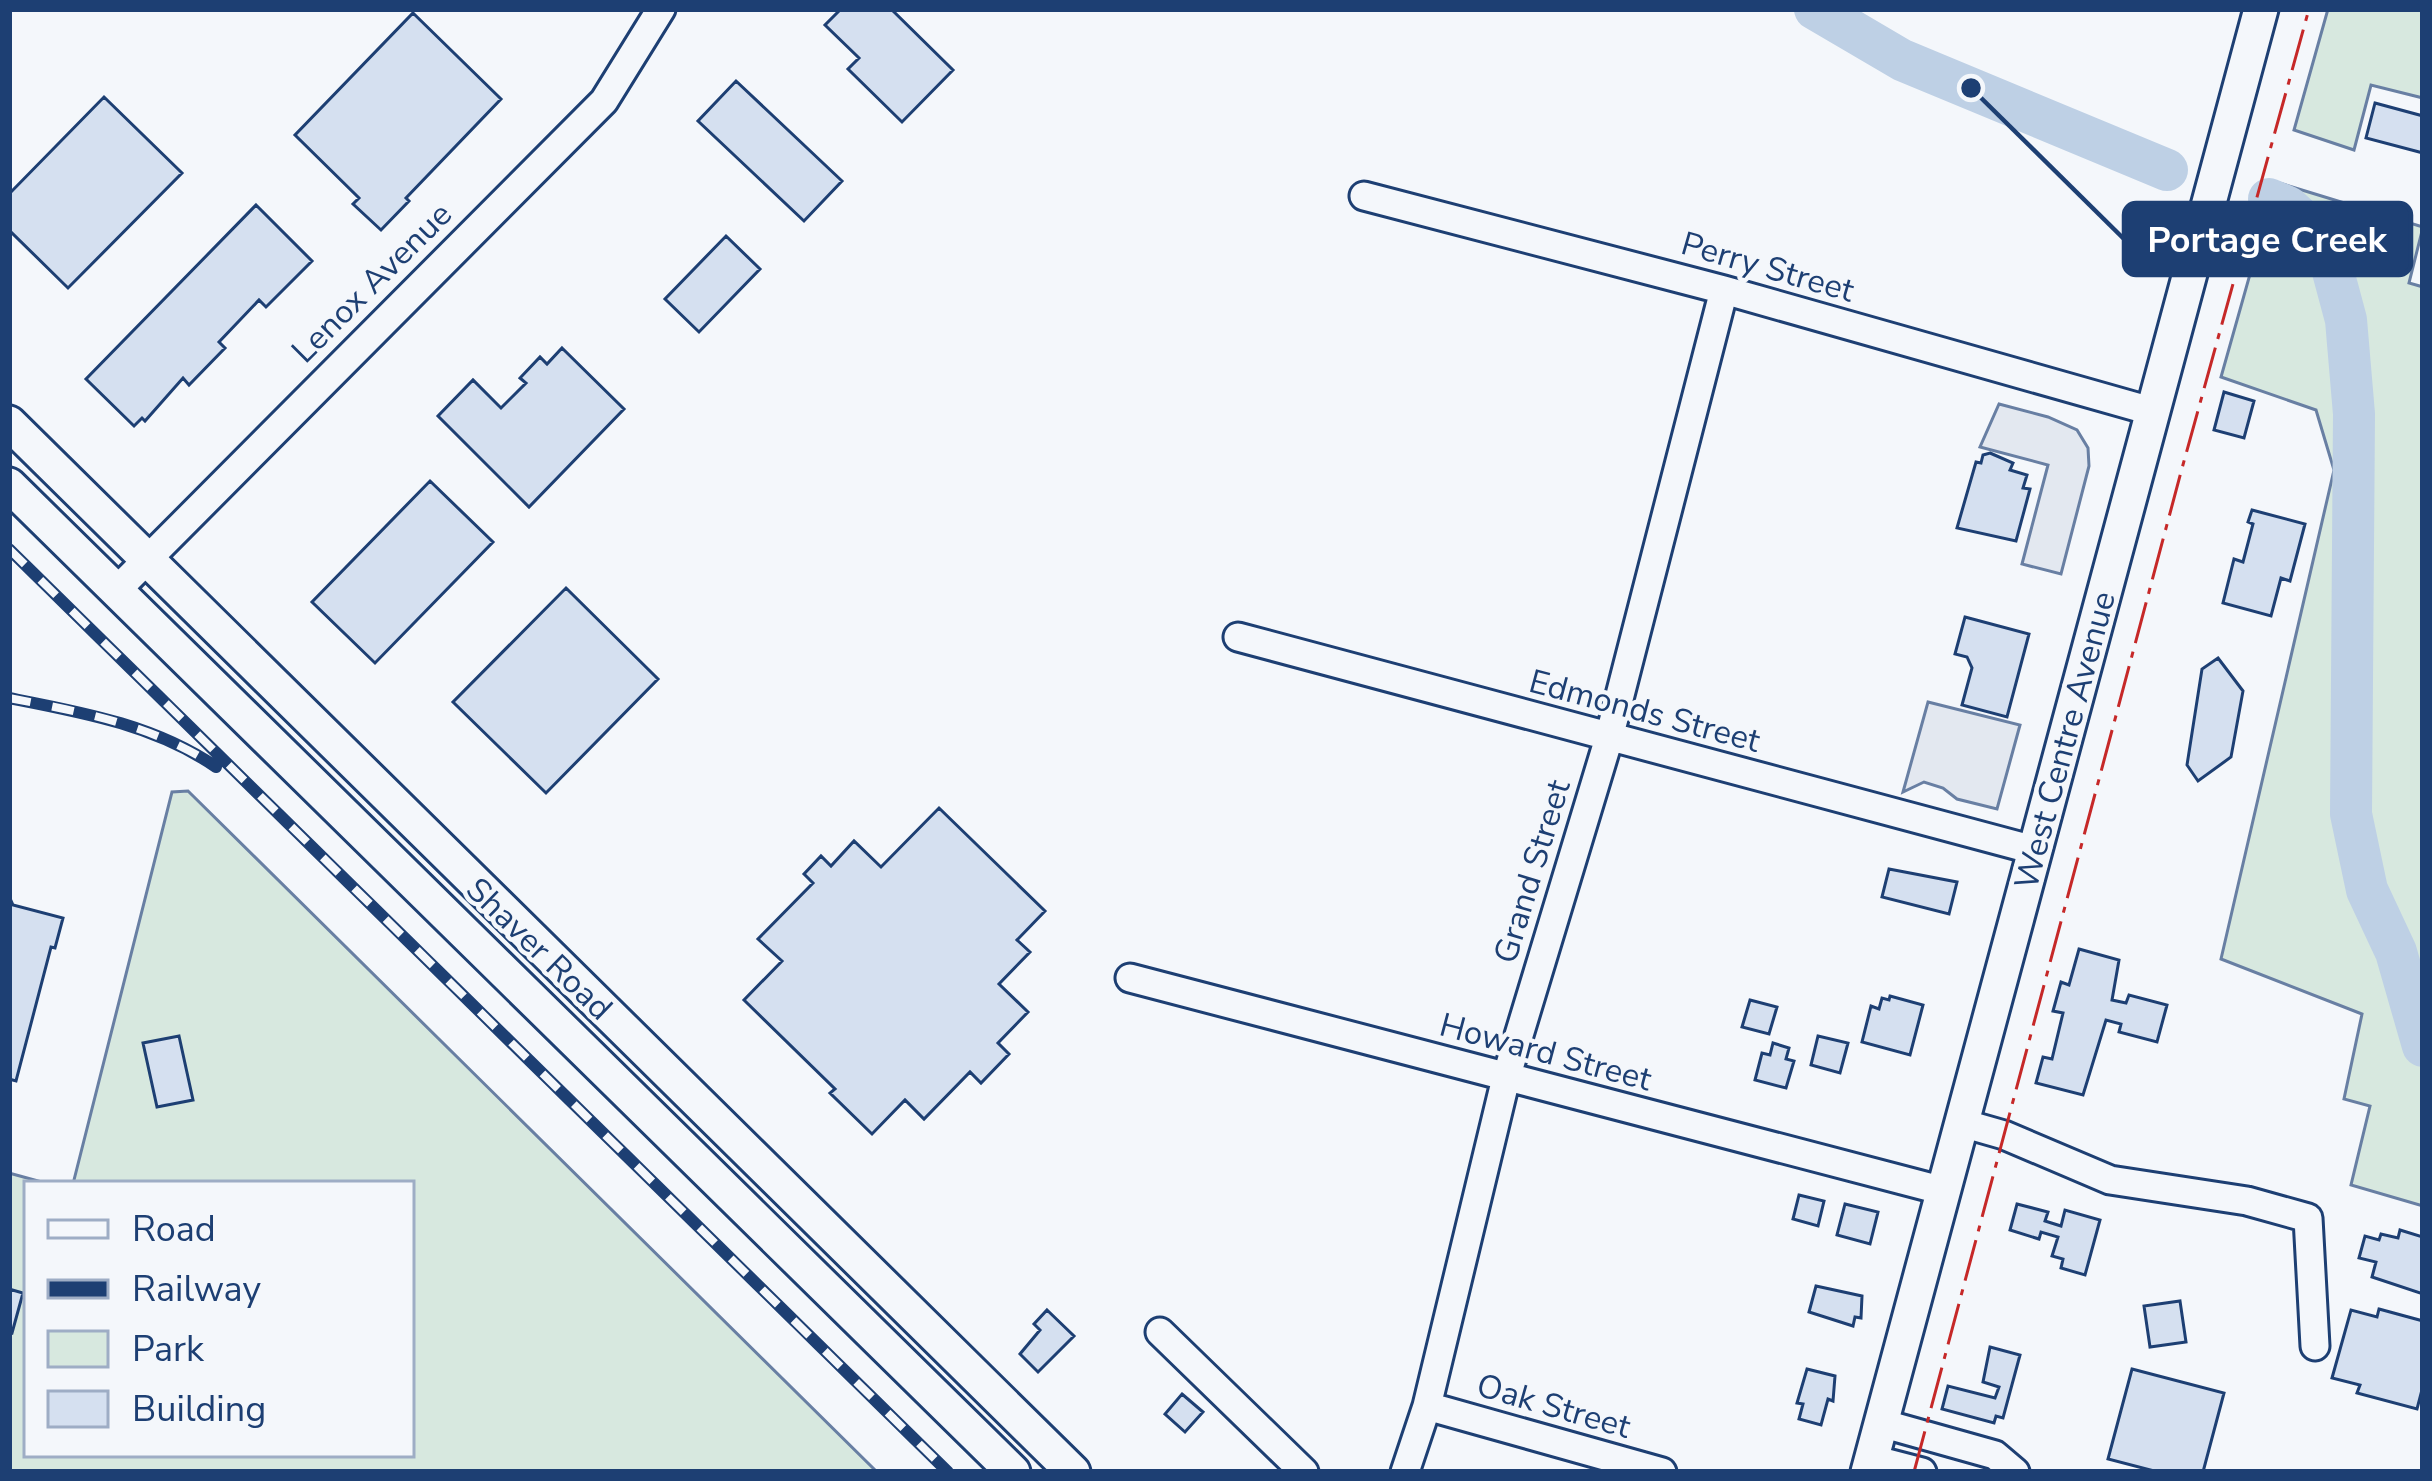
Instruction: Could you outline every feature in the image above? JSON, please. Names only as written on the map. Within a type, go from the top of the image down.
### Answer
[{"type":"main road","name":"West Centre Avenue","points":[[1870,1465],[2261,9]]},
{"type":"main road","name":"Shaver Road","points":[[9,423],[1073,1472]]},
{"type":"main road","name":"Shaver Road","points":[[9,485],[1013,1472]]},
{"type":"street","name":"Lenox Avenue","points":[[115,592],[604,101],[661,9]]},
{"type":"street","name":"Perry Street","points":[[1364,196],[1724,290],[2151,412]]},
{"type":"street","name":"Grand Street","points":[[1405,1472],[1427,1406],[1506,1078],[1609,738],[1724,290]]},
{"type":"street","name":"Edmonds Street","points":[[1238,637],[2034,850]]},
{"type":"street","name":"Howard Street","points":[[1130,978],[1944,1191]]},
{"type":"street","points":[[1962,1124],[2004,1135],[2110,1180],[2247,1201],[2308,1218],[2315,1346]]},
{"type":"street","points":[[1160,1332],[1304,1472]]},
{"type":"street","name":"Oak Street","points":[[1427,1406],[1662,1472]]},
{"type":"street","points":[[1881,1423],[1995,1455],[2015,1472]]},
{"type":"street","points":[[1870,1465],[1922,1472]]},
{"type":"green space","points":[[2328,9],[2423,9],[2423,98],[2371,85],[2354,150],[2294,130]]},
{"type":"green space","points":[[2276,182],[2423,227],[2409,283],[2423,287],[2423,1206],[2351,1185],[2370,1106],[2344,1099],[2362,1014],[2221,959],[2334,470],[2316,410],[2221,377]]},
{"type":"green space","points":[[188,791],[877,1472],[9,1472],[9,1173],[38,1181],[24,1181],[24,1457],[414,1457],[414,1181],[74,1181],[172,792]]},
{"type":"shaded area","points":[[1999,404],[2077,430],[2088,448],[2089,466],[2061,574],[2022,564],[2048,465],[1980,447]]},
{"type":"shaded area","points":[[1928,702],[2020,725],[1997,809],[1957,799],[1924,782],[1903,792]]},
{"type":"building","points":[[841,9],[891,9],[953,70],[902,122],[848,69],[859,58],[825,25]]},
{"type":"building","points":[[413,13],[501,99],[381,230],[353,204],[359,198],[295,135]]},
{"type":"building","points":[[736,81],[842,181],[804,221],[698,121]]},
{"type":"building","points":[[104,97],[182,173],[68,288],[9,230],[9,194]]},
{"type":"building","points":[[2375,103],[2423,116],[2423,153],[2366,138]]},
{"type":"building","points":[[256,205],[312,261],[266,307],[259,300],[219,342],[225,348],[189,385],[183,378],[145,421],[142,418],[134,426],[86,379]]},
{"type":"building","points":[[726,236],[760,269],[699,332],[665,299]]},
{"type":"building","points":[[562,348],[624,409],[529,507],[438,416],[473,380],[501,408],[526,383],[520,378],[540,357],[547,364]]},
{"type":"building","points":[[2224,392],[2254,401],[2244,438],[2214,430]]},
{"type":"building","points":[[1990,453],[2013,463],[2010,470],[2027,475],[2023,488],[2030,489],[2016,541],[1957,528],[1976,462]]},
{"type":"building","points":[[430,481],[493,542],[375,663],[312,602]]},
{"type":"building","points":[[2252,510],[2305,524],[2290,581],[2281,578],[2271,616],[2223,603],[2234,559],[2243,562]]},
{"type":"building","points":[[566,588],[658,679],[546,793],[453,702]]},
{"type":"building","points":[[1965,617],[2029,634],[2007,717],[1962,705],[1972,668],[1967,657],[1955,654]]},
{"type":"building","points":[[2218,658],[2243,691],[2231,757],[2198,781],[2187,765],[2202,669]]},
{"type":"building","points":[[939,808],[1045,911],[1017,940],[1030,952],[999,984],[1028,1012],[998,1043],[1009,1054],[981,1083],[970,1072],[924,1119],[905,1100],[872,1134],[830,1093],[835,1089],[744,1000],[782,961],[758,939],[813,883],[804,874],[821,856],[831,866],[854,841],[881,867]]},
{"type":"building","points":[[1889,869],[1957,882],[1949,914],[1882,897]]},
{"type":"building","points":[[9,896],[13,905],[63,918],[16,1081],[9,1079]]},
{"type":"building","points":[[2079,949],[2119,960],[2112,1000],[2126,1003],[2129,995],[2167,1005],[2157,1042],[2119,1032],[2121,1024],[2106,1020],[2083,1095],[2036,1083],[2043,1057],[2052,1059],[2063,1013],[2053,1011],[2061,982],[2069,985]]},
{"type":"building","points":[[1890,996],[1923,1005],[1910,1055],[1862,1042],[1871,1006],[1879,1009],[1882,998],[1889,1000]]},
{"type":"building","points":[[1750,1000],[1777,1007],[1769,1034],[1742,1027]]},
{"type":"building","points":[[179,1036],[193,1100],[157,1107],[143,1043]]},
{"type":"building","points":[[1818,1036],[1848,1043],[1840,1073],[1811,1065]]},
{"type":"building","points":[[1773,1043],[1789,1048],[1786,1059],[1794,1061],[1786,1088],[1755,1080],[1762,1053],[1770,1055]]},
{"type":"building","points":[[1799,1195],[1824,1201],[1818,1226],[1793,1219]]},
{"type":"building","points":[[1845,1204],[1878,1212],[1870,1244],[1837,1235]]},
{"type":"building","points":[[2017,1204],[2048,1212],[2045,1221],[2061,1226],[2065,1210],[2100,1220],[2085,1275],[2061,1268],[2063,1259],[2052,1256],[2058,1237],[2041,1232],[2039,1239],[2010,1230]]},
{"type":"building","points":[[2400,1230],[2423,1237],[2423,1294],[2372,1277],[2376,1262],[2359,1258],[2365,1236],[2398,1238]]},
{"type":"building","points":[[1816,1286],[1862,1296],[1861,1318],[1855,1317],[1853,1326],[1809,1312]]},
{"type":"building","points":[[9,1289],[23,1293],[12,1333],[9,1332]]},
{"type":"building","points":[[2180,1301],[2186,1342],[2150,1347],[2144,1306]]},
{"type":"building","points":[[2379,1309],[2423,1321],[2423,1386],[2417,1409],[2357,1393],[2360,1385],[2332,1378],[2351,1310],[2377,1317]]},
{"type":"building","points":[[1047,1310],[1074,1336],[1038,1372],[1020,1354],[1040,1330],[1034,1324]]},
{"type":"building","points":[[1990,1347],[2020,1355],[2003,1418],[1996,1416],[1994,1423],[1942,1409],[1948,1386],[1995,1398],[1999,1387],[1983,1382]]},
{"type":"building","points":[[1807,1369],[1835,1376],[1833,1401],[1828,1399],[1821,1425],[1799,1419],[1803,1404],[1797,1403]]},
{"type":"building","points":[[2132,1369],[2224,1393],[2203,1472],[2158,1472],[2108,1459]]},
{"type":"building","points":[[1182,1394],[1203,1412],[1185,1432],[1165,1414]]},
{"type":"waterway","points":[[1815,9],[1902,60],[2167,170]]},
{"type":"waterway","points":[[2269,199],[2288,207],[2311,228],[2331,264],[2346,320],[2354,414],[2351,814],[2367,890],[2396,952],[2423,1046]]},
{"type":"railway","points":[[9,549],[948,1472]]},
{"type":"railway","points":[[9,698],[143,730],[216,767]]},
{"type":"power","points":[[1914,1472],[2309,9]]},
{"type":"place","name":"Portage Creek","points":[[1971,88]]}]
